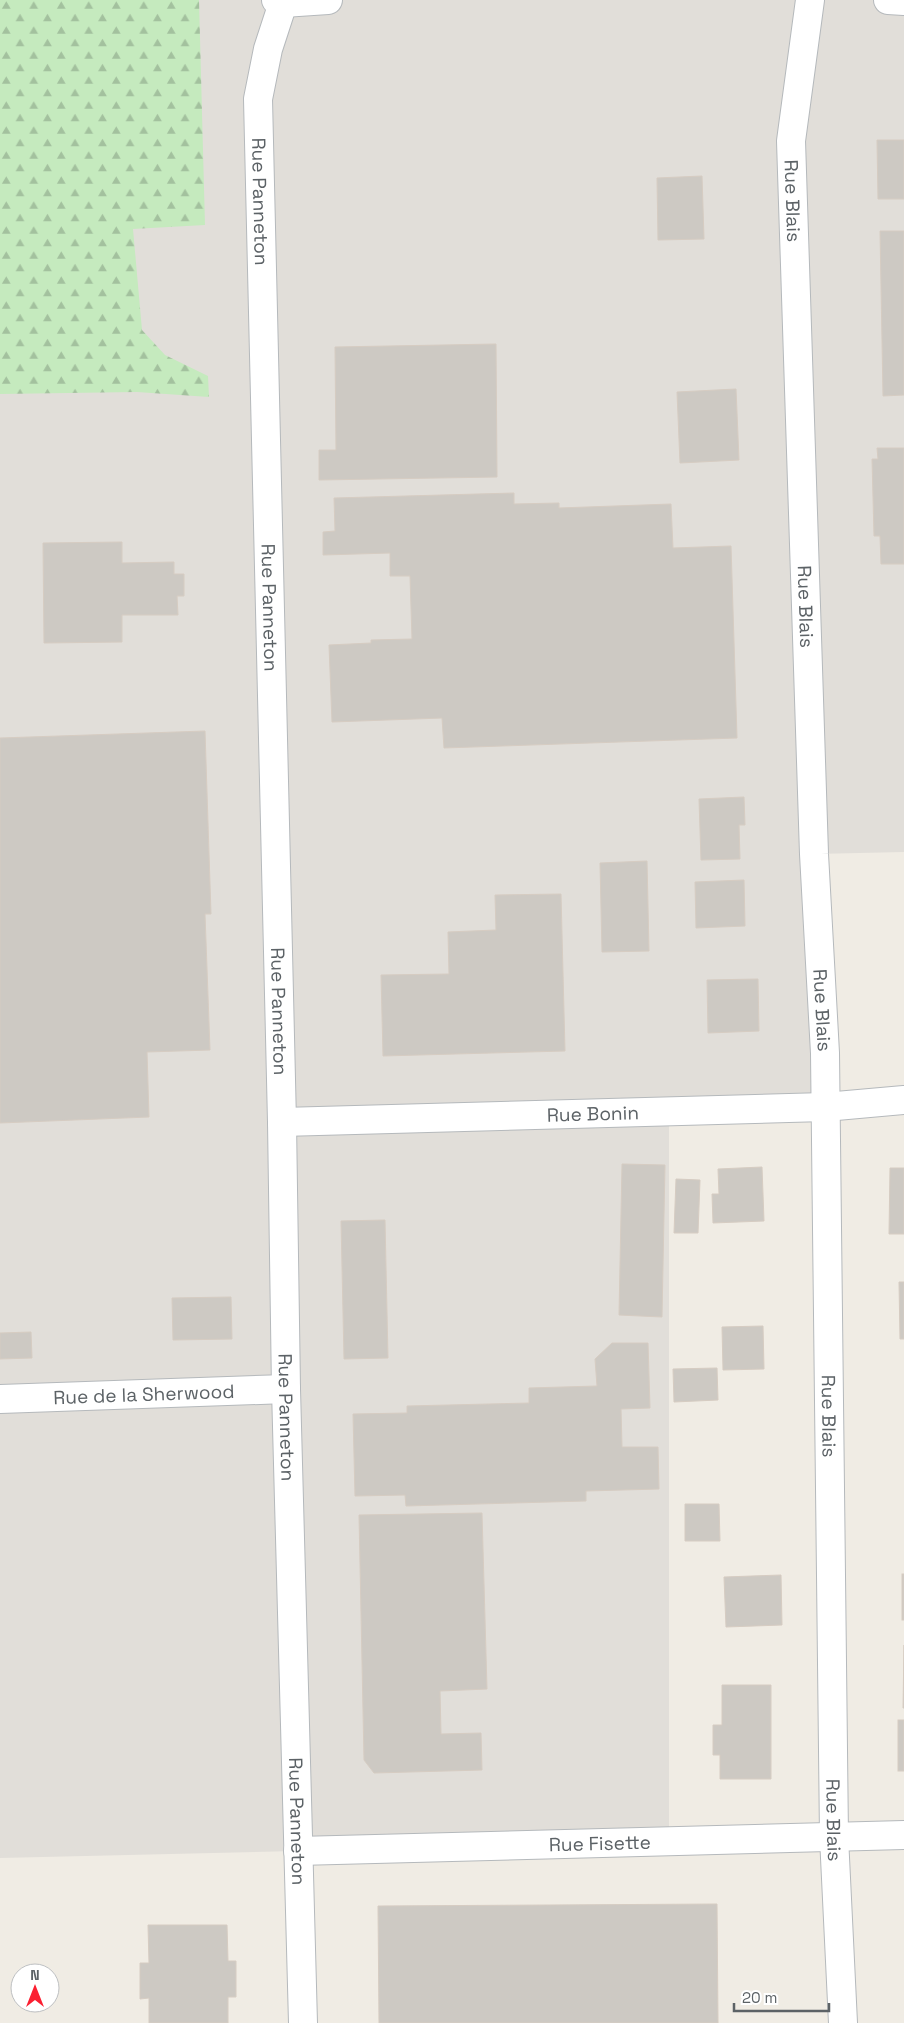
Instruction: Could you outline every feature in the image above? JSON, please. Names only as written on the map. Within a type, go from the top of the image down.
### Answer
[{"type":"street","points":[[280,2],[328,0]]},
{"type":"street","name":"Rue Blais","points":[[810,0],[791,141],[814,844],[825,1053],[834,1837],[842,2023]]},
{"type":"street","points":[[888,0],[904,1]]},
{"type":"street","name":"Rue Panneton","points":[[280,2],[258,99],[282,1122],[286,1389],[303,2023]]},
{"type":"street","name":"Rue Bonin","points":[[282,1122],[825,1107],[904,1100]]},
{"type":"street","name":"Rue de la Sherwood","points":[[0,1399],[286,1389]]},
{"type":"street","name":"Rue Fisette","points":[[298,1851],[904,1835]]},
{"type":"shaded area","points":[[0,0],[904,0],[904,852],[815,854],[825,1107],[669,1113],[669,1842],[0,1858]]},
{"type":"green space","points":[[0,0],[199,0],[205,225],[133,229],[142,330],[165,355],[208,376],[209,397],[137,392],[0,394]]},
{"type":"building","points":[[877,140],[904,140],[904,199],[878,199]]},
{"type":"building","points":[[702,176],[704,239],[658,240],[657,178]]},
{"type":"building","points":[[880,231],[904,231],[904,395],[883,396]]},
{"type":"building","points":[[496,344],[497,477],[319,480],[319,450],[336,450],[335,347]]},
{"type":"building","points":[[736,389],[739,460],[680,463],[677,392]]},
{"type":"building","points":[[877,448],[904,448],[904,564],[881,564],[880,536],[874,536],[872,459],[878,459]]},
{"type":"building","points":[[514,493],[514,504],[559,503],[559,508],[671,504],[673,548],[731,546],[737,738],[444,748],[442,718],[332,722],[329,645],[371,643],[371,640],[412,639],[410,576],[390,576],[390,553],[323,555],[323,532],[335,531],[334,498]]},
{"type":"building","points":[[122,542],[122,563],[174,562],[174,574],[184,574],[184,596],[177,596],[178,615],[122,615],[122,642],[44,643],[43,543]]},
{"type":"building","points":[[205,731],[211,914],[205,914],[210,1050],[147,1052],[149,1117],[0,1123],[0,738]]},
{"type":"building","points":[[744,797],[745,825],[739,825],[740,859],[701,860],[699,799]]},
{"type":"building","points":[[647,861],[649,951],[602,952],[600,863]]},
{"type":"building","points":[[744,880],[745,926],[696,928],[695,882]]},
{"type":"building","points":[[561,894],[565,1051],[383,1056],[381,975],[449,974],[448,932],[496,930],[495,895]]},
{"type":"building","points":[[758,979],[759,1031],[708,1033],[707,980]]},
{"type":"building","points":[[622,1164],[665,1165],[662,1317],[619,1315]]},
{"type":"building","points":[[762,1167],[764,1221],[713,1223],[712,1194],[719,1194],[718,1169]]},
{"type":"building","points":[[890,1168],[904,1168],[904,1234],[889,1234]]},
{"type":"building","points":[[676,1179],[700,1180],[698,1233],[674,1233]]},
{"type":"building","points":[[385,1220],[388,1358],[344,1359],[341,1221]]},
{"type":"building","points":[[899,1282],[904,1282],[904,1339],[900,1339]]},
{"type":"building","points":[[231,1297],[232,1339],[173,1340],[172,1298]]},
{"type":"building","points":[[763,1326],[764,1369],[723,1370],[722,1327]]},
{"type":"building","points":[[31,1332],[32,1358],[0,1359],[0,1333]]},
{"type":"building","points":[[612,1343],[648,1343],[650,1408],[621,1409],[622,1447],[658,1447],[659,1489],[586,1491],[586,1501],[406,1506],[405,1495],[355,1496],[353,1414],[407,1413],[407,1406],[529,1403],[529,1388],[597,1386],[595,1359]]},
{"type":"building","points":[[717,1368],[718,1400],[674,1402],[673,1369]]},
{"type":"building","points":[[685,1504],[719,1504],[720,1541],[685,1541]]},
{"type":"building","points":[[482,1513],[487,1689],[440,1691],[441,1734],[481,1733],[482,1770],[374,1773],[364,1760],[359,1515]]},
{"type":"building","points":[[902,1574],[904,1574],[904,1620],[902,1620]]},
{"type":"building","points":[[781,1575],[782,1625],[726,1627],[724,1577]]},
{"type":"building","points":[[904,1645],[904,1708],[903,1708]]},
{"type":"building","points":[[722,1685],[771,1685],[771,1779],[720,1779],[720,1755],[713,1755],[713,1725],[722,1725]]},
{"type":"building","points":[[898,1720],[904,1720],[904,1771],[898,1771]]},
{"type":"building","points":[[717,1904],[718,2023],[379,2023],[378,1906]]},
{"type":"building","points":[[148,1925],[227,1925],[228,1961],[236,1961],[236,1997],[228,1997],[228,2023],[149,2023],[149,1998],[140,1999],[140,1963],[149,1963]]}]
